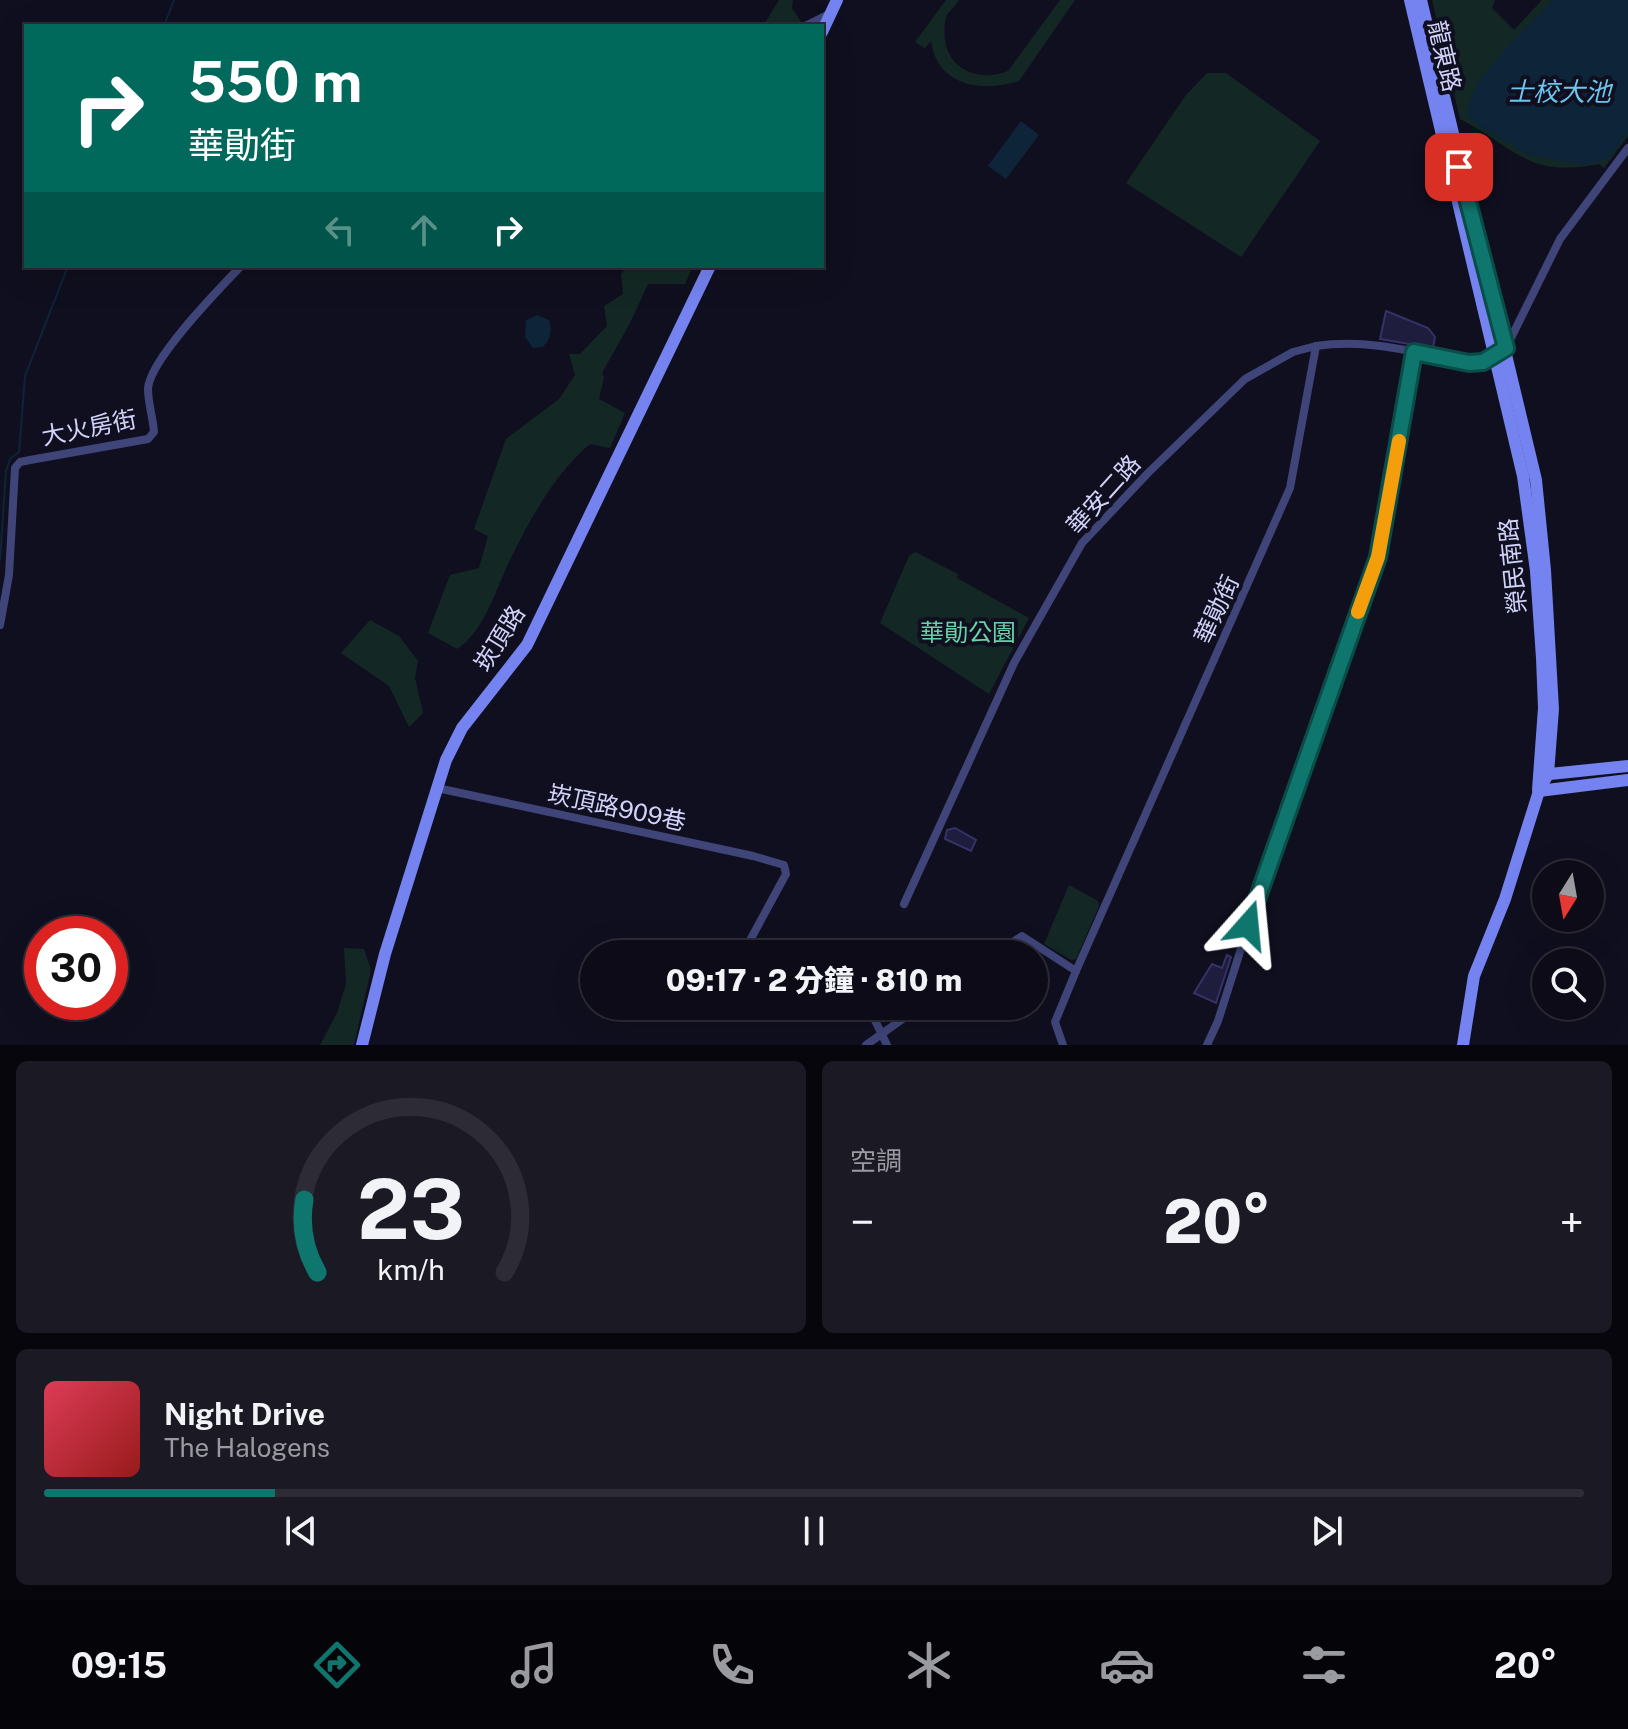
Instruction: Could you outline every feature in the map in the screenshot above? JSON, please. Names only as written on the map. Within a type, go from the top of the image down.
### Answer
[{"type":"street","points":[[824,28],[837,0]]},
{"type":"street","name":"龍東路","points":[[1410,0],[1493,356]]},
{"type":"street","name":"龍東路","points":[[1421,0],[1459,167],[1506,348]]},
{"type":"street","points":[[809,24],[831,13]]},
{"type":"street","points":[[1316,346],[1341,342],[1469,363],[1483,362],[1506,348],[1560,239],[1628,148]]},
{"type":"street","name":"大火房街","points":[[0,625],[9,575],[15,468],[20,462],[148,439],[154,432],[148,387],[153,372],[205,304],[239,268]]},
{"type":"street","name":"崁頂路","points":[[362,1045],[385,954],[446,760],[462,728],[527,645],[709,268]]},
{"type":"street","name":"華安二路","points":[[904,904],[1014,663],[1082,543],[1148,473],[1245,379],[1293,352],[1316,346]]},
{"type":"street","name":"華勛街","points":[[1063,1045],[1055,1022],[1290,488],[1316,346]]},
{"type":"street","name":"榮民南路","points":[[1463,1045],[1474,976],[1505,899],[1539,791],[1553,709],[1536,480],[1506,348]]},
{"type":"street","points":[[1207,1045],[1378,557],[1414,352]]},
{"type":"street","name":"榮民南路","points":[[1493,356],[1521,464],[1541,570]]},
{"type":"street","points":[[1543,775],[1628,766]]},
{"type":"street","points":[[1539,791],[1628,780]]},
{"type":"street","name":"崁頂路909巷","points":[[437,788],[784,865],[787,869],[750,940]]},
{"type":"street","points":[[1048,953],[1076,971]]},
{"type":"street","points":[[875,1020],[887,1045]]},
{"type":"street","points":[[866,1045],[903,1020]]},
{"type":"green space","points":[[779,0],[793,0],[792,8],[801,22],[764,24]]},
{"type":"green space","points":[[946,0],[959,0],[945,21],[948,51],[968,71],[987,75],[1008,71],[1060,0],[1075,0],[1019,81],[990,86],[952,77],[935,56],[931,41],[925,48],[915,42]]},
{"type":"green space","name":"士校大池","points":[[1432,0],[1495,0],[1492,8],[1514,30],[1542,0],[1628,0],[1628,136],[1604,168],[1599,164],[1554,167],[1538,164],[1460,119]]},
{"type":"green space","points":[[1207,73],[1226,73],[1320,141],[1241,257],[1126,183],[1186,95]]},
{"type":"green space","points":[[625,268],[692,268],[685,284],[648,284],[602,373],[604,378],[599,399],[625,413],[610,448],[590,444],[555,483],[526,529],[482,621],[457,649],[428,633],[450,575],[479,568],[488,536],[474,529],[506,439],[559,399],[575,375],[569,354],[580,354],[607,326],[604,306],[623,294],[621,275]]},
{"type":"green space","name":"華勛公園","points":[[915,552],[958,574],[957,578],[1029,618],[989,694],[880,623],[909,556]]},
{"type":"green space","points":[[370,620],[399,636],[418,661],[415,678],[423,713],[409,727],[389,686],[341,653]]},
{"type":"green space","points":[[1069,885],[1098,901],[1099,906],[1076,959],[1071,960],[1048,946],[1046,940]]},
{"type":"green space","points":[[344,948],[364,949],[371,970],[354,1045],[320,1045],[337,1013],[346,984]]},
{"type":"water","name":"士校大池","points":[[1552,0],[1628,0],[1628,132],[1608,159],[1585,165],[1528,155],[1480,127],[1467,115],[1478,83],[1489,68]]},
{"type":"water","points":[[1021,121],[1039,135],[1006,179],[988,166]]},
{"type":"water","points":[[537,315],[549,320],[551,331],[543,347],[533,348],[525,337],[526,320]]},
{"type":"building","points":[[1386,311],[1428,328],[1435,337],[1433,348],[1380,339]]},
{"type":"building","points":[[955,828],[976,840],[971,851],[945,839],[947,830]]},
{"type":"building","points":[[1227,955],[1231,957],[1216,1003],[1194,993],[1212,964],[1222,968]]},
{"type":"waterway","points":[[165,24],[174,0]]},
{"type":"waterway","points":[[0,560],[6,471],[10,459],[19,452],[25,376],[67,268]]},
{"type":"slow traffic","points":[[1358,612],[1378,557],[1399,441]]},
{"type":"route","points":[[1248,925],[1378,557],[1414,352],[1469,363],[1483,362],[1506,348],[1459,167]]}]
